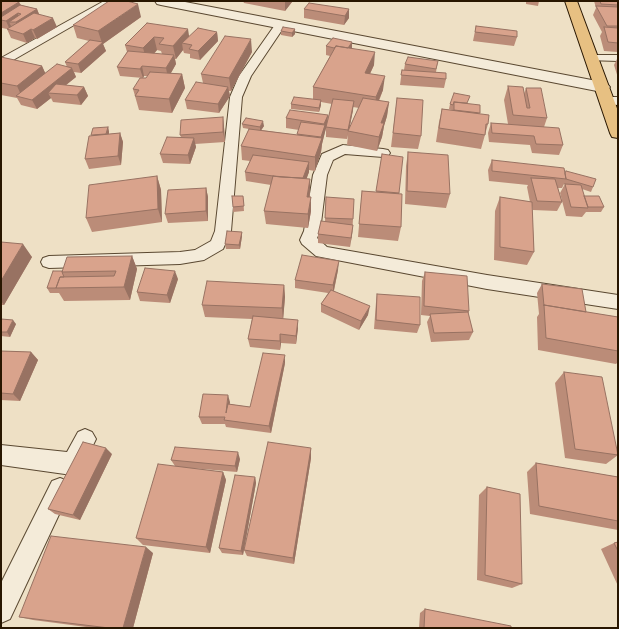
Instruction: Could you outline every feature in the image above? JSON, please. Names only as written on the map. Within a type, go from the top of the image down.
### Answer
[{"type":"main road","points":[[571,1],[602,87],[612,101],[618,133]]},
{"type":"street","points":[[1,63],[111,1]]},
{"type":"street","points":[[161,1],[602,87]]},
{"type":"street","points":[[50,262],[180,258],[198,256],[217,245],[223,231],[236,97],[245,76],[281,24]]},
{"type":"street","points":[[591,58],[618,58]]},
{"type":"street","points":[[383,153],[344,149],[327,158],[320,175],[312,231],[308,240],[322,252],[487,282],[618,302]]},
{"type":"street","points":[[1,610],[84,439]]},
{"type":"street","points":[[1,455],[72,463]]},
{"type":"building","points":[[1,1],[15,1],[19,2],[1,13]]},
{"type":"building","points":[[109,1],[127,1],[138,4],[98,31],[73,25]]},
{"type":"building","points":[[600,1],[618,1],[618,5],[601,4]]},
{"type":"building","points":[[309,3],[349,9],[345,16],[304,9]]},
{"type":"building","points":[[20,5],[37,9],[16,22],[9,22],[21,14],[18,13],[6,21],[1,20],[1,17]]},
{"type":"building","points":[[596,6],[618,7],[618,26],[607,26]]},
{"type":"building","points":[[34,13],[53,18],[23,34],[7,29]]},
{"type":"building","points":[[147,23],[188,29],[173,46],[159,44],[164,38],[154,37],[143,48],[125,45]]},
{"type":"building","points":[[476,26],[517,31],[517,37],[475,32]]},
{"type":"building","points":[[283,27],[295,29],[292,33],[281,31]]},
{"type":"building","points":[[604,27],[618,28],[618,43],[608,42]]},
{"type":"building","points":[[198,28],[217,32],[198,51],[189,49],[192,45],[182,43]]},
{"type":"building","points":[[225,36],[251,39],[229,78],[201,74]]},
{"type":"building","points":[[333,38],[352,42],[348,48],[336,46],[334,48],[326,46]]},
{"type":"building","points":[[90,40],[103,42],[78,64],[65,62]]},
{"type":"building","points":[[336,46],[375,52],[365,73],[385,76],[376,97],[313,87]]},
{"type":"building","points":[[128,51],[174,55],[166,68],[142,66],[140,69],[117,67]]},
{"type":"building","points":[[1,57],[42,66],[17,86],[1,83]]},
{"type":"building","points":[[408,57],[438,61],[436,69],[405,64]]},
{"type":"building","points":[[57,64],[72,68],[32,100],[16,96]]},
{"type":"building","points":[[402,70],[446,73],[446,79],[401,75]]},
{"type":"building","points":[[150,72],[182,74],[169,99],[135,96],[139,90],[133,89],[140,78],[146,78]]},
{"type":"building","points":[[196,82],[228,87],[218,104],[185,100]]},
{"type":"building","points":[[56,84],[84,87],[77,95],[48,93]]},
{"type":"building","points":[[508,86],[523,87],[527,108],[530,108],[526,88],[541,88],[547,118],[513,115]]},
{"type":"building","points":[[454,93],[470,96],[467,103],[454,102],[453,105],[450,104]]},
{"type":"building","points":[[294,97],[321,100],[319,108],[291,104]]},
{"type":"building","points":[[363,98],[389,102],[381,123],[384,123],[379,137],[348,131]]},
{"type":"building","points":[[397,98],[423,100],[421,136],[393,133]]},
{"type":"building","points":[[333,99],[354,101],[348,130],[326,127]]},
{"type":"building","points":[[454,102],[480,105],[480,113],[454,110]]},
{"type":"building","points":[[442,109],[489,115],[485,135],[439,128]]},
{"type":"building","points":[[290,110],[328,115],[324,124],[286,118]]},
{"type":"building","points":[[223,117],[223,132],[180,135],[181,120]]},
{"type":"building","points":[[246,118],[263,121],[260,127],[242,124]]},
{"type":"building","points":[[301,122],[325,125],[321,137],[297,134]]},
{"type":"building","points":[[491,123],[559,128],[563,145],[536,144],[534,136],[492,133]]},
{"type":"building","points":[[108,127],[106,134],[91,135],[93,128]]},
{"type":"building","points":[[249,129],[322,138],[315,157],[241,146]]},
{"type":"building","points":[[120,133],[118,156],[85,159],[89,136]]},
{"type":"building","points":[[167,137],[194,138],[188,155],[160,154]]},
{"type":"building","points":[[408,152],[448,155],[450,194],[407,191]]},
{"type":"building","points":[[382,154],[403,157],[399,193],[376,191]]},
{"type":"building","points":[[253,155],[309,162],[303,178],[280,177],[245,172]]},
{"type":"building","points":[[492,160],[564,168],[566,179],[492,171]]},
{"type":"building","points":[[566,171],[596,179],[593,187],[566,179]]},
{"type":"building","points":[[157,176],[158,209],[86,218],[89,185]]},
{"type":"building","points":[[273,176],[310,179],[307,197],[311,197],[308,214],[264,211]]},
{"type":"building","points":[[531,178],[555,179],[562,202],[537,201]]},
{"type":"building","points":[[565,184],[581,185],[588,208],[571,207]]},
{"type":"building","points":[[206,188],[206,211],[165,214],[168,190]]},
{"type":"building","points":[[362,191],[402,194],[401,227],[359,224]]},
{"type":"building","points":[[232,196],[243,196],[244,206],[233,207]]},
{"type":"building","points":[[584,196],[599,196],[604,207],[588,207]]},
{"type":"building","points":[[326,197],[354,199],[353,219],[325,218]]},
{"type":"building","points":[[500,197],[532,202],[534,252],[500,247]]},
{"type":"building","points":[[321,221],[353,225],[351,238],[318,234]]},
{"type":"building","points":[[227,231],[242,232],[239,245],[225,244]]},
{"type":"building","points":[[1,242],[23,244],[1,281]]},
{"type":"building","points":[[302,255],[339,261],[333,285],[295,280]]},
{"type":"building","points":[[132,256],[124,287],[56,288],[60,277],[114,276],[116,271],[62,272],[67,257]]},
{"type":"building","points":[[145,268],[175,271],[167,295],[137,292]]},
{"type":"building","points":[[53,271],[62,271],[64,277],[60,277],[56,288],[47,288]]},
{"type":"building","points":[[425,272],[467,276],[469,311],[424,306]]},
{"type":"building","points":[[207,281],[284,285],[282,308],[202,305]]},
{"type":"building","points":[[542,284],[582,289],[586,312],[544,306]]},
{"type":"building","points":[[331,290],[370,306],[361,321],[321,304]]},
{"type":"building","points":[[377,294],[420,297],[420,325],[376,320]]},
{"type":"building","points":[[544,305],[618,317],[618,351],[546,338]]},
{"type":"building","points":[[468,312],[473,332],[434,333],[430,314]]},
{"type":"building","points":[[253,316],[298,320],[296,336],[280,334],[280,341],[248,339]]},
{"type":"building","points":[[1,319],[13,320],[7,332],[1,332]]},
{"type":"building","points":[[1,351],[31,352],[13,394],[1,393]]},
{"type":"building","points":[[263,353],[285,355],[269,426],[224,420],[225,417],[199,417],[203,394],[228,395],[226,413],[228,404],[250,407]]},
{"type":"building","points":[[564,372],[602,377],[618,455],[575,449]]},
{"type":"building","points":[[83,442],[106,448],[73,515],[48,509]]},
{"type":"building","points":[[268,442],[311,448],[293,558],[244,550]]},
{"type":"building","points":[[175,447],[238,452],[235,466],[171,460]]},
{"type":"building","points":[[536,463],[618,477],[618,521],[539,506]]},
{"type":"building","points":[[158,464],[223,472],[206,547],[136,538]]},
{"type":"building","points":[[235,475],[255,477],[241,551],[219,548]]},
{"type":"building","points":[[487,487],[520,494],[522,584],[485,575]]},
{"type":"building","points":[[51,536],[146,547],[123,628],[109,628],[19,617]]},
{"type":"building","points":[[618,542],[618,551],[614,543]]},
{"type":"building","points":[[425,609],[511,626],[511,628],[424,628]]}]
